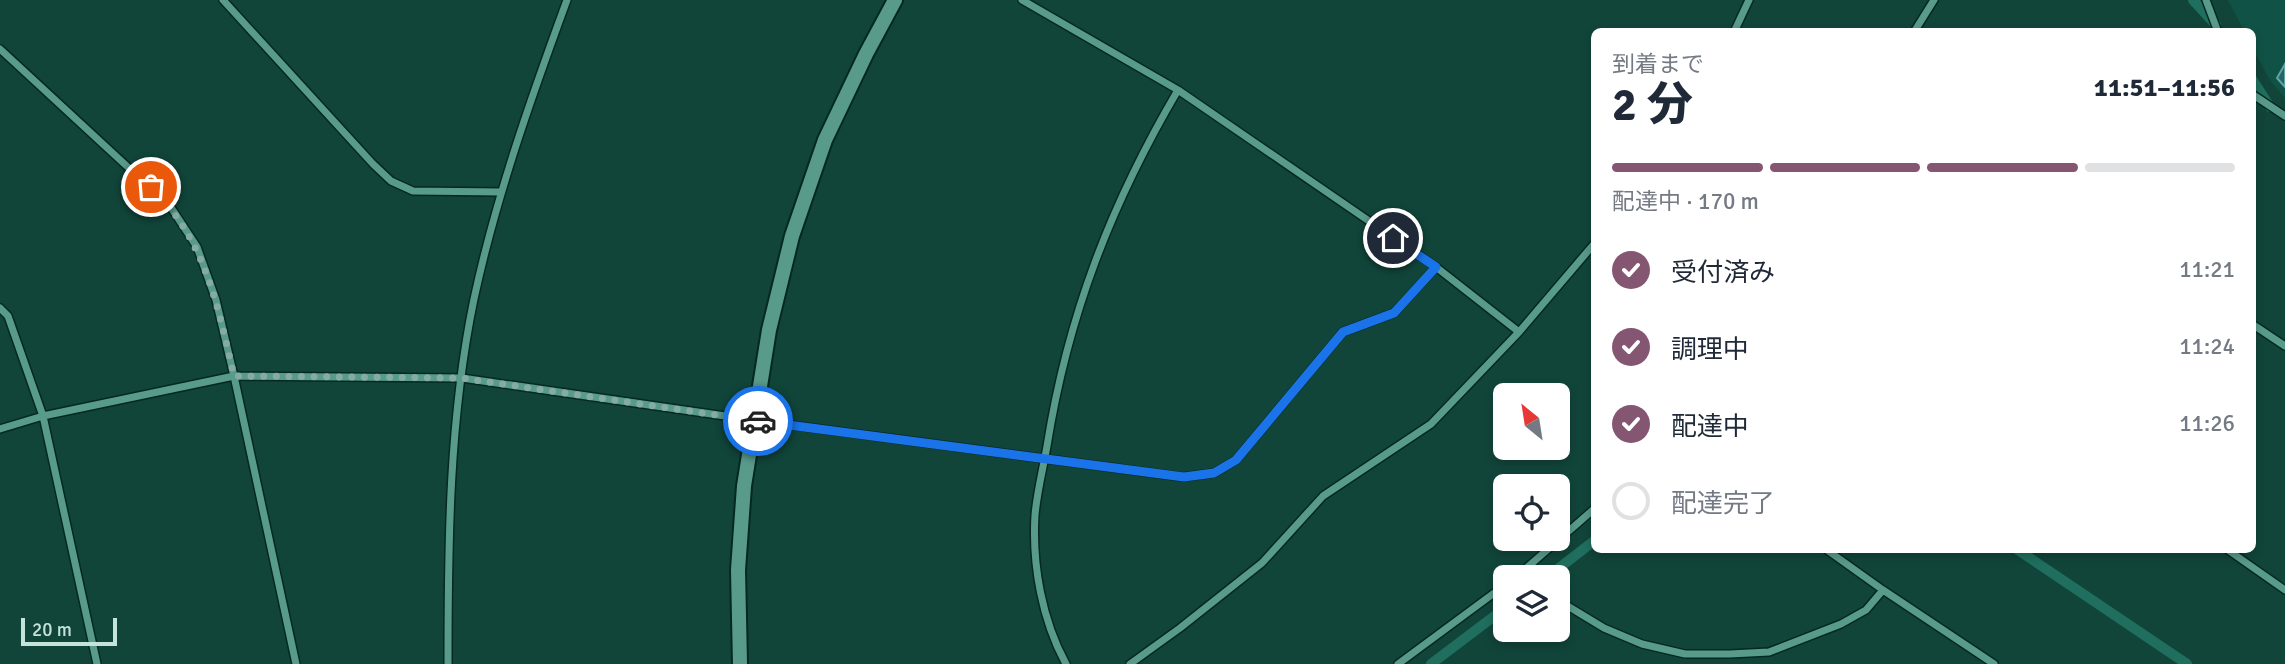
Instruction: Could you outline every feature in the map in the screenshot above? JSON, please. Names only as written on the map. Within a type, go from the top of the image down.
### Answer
[{"type":"street","points":[[223,0],[363,154],[391,181],[413,191],[501,192]]},
{"type":"street","points":[[448,664],[449,521],[461,378],[474,299],[501,192],[567,0]]},
{"type":"street","points":[[740,664],[738,570],[744,486],[769,330],[792,236],[825,140],[895,0]]},
{"type":"street","points":[[1022,0],[1178,90],[1436,267],[1519,332]]},
{"type":"street","points":[[1736,28],[1749,0]]},
{"type":"street","points":[[1916,28],[1934,0]]},
{"type":"street","points":[[2206,0],[2216,28]]},
{"type":"street","points":[[0,50],[170,206],[197,247],[216,300],[296,664]]},
{"type":"street","points":[[1066,664],[1044,611],[1037,566],[1035,515],[1053,406],[1076,314],[1123,194],[1149,140],[1178,90]]},
{"type":"street","points":[[2256,97],[2285,116]]},
{"type":"street","points":[[1130,664],[1181,628],[1262,563],[1323,496],[1431,424],[1519,332],[1591,248]]},
{"type":"street","points":[[0,429],[43,416],[234,376],[461,378],[1184,477],[1214,473],[1236,460],[1343,332],[1394,313],[1436,267]]},
{"type":"street","points":[[0,308],[8,316],[43,416],[97,664]]},
{"type":"street","points":[[2256,327],[2285,346]]},
{"type":"street","points":[[1530,565],[1591,512]]},
{"type":"street","points":[[1831,553],[1994,664]]},
{"type":"street","points":[[2232,553],[2285,590]]},
{"type":"street","points":[[1570,607],[1604,628],[1642,644],[1685,654],[1769,652],[1841,624],[1866,610],[1883,590]]},
{"type":"street","points":[[1398,664],[1493,594]]},
{"type":"shaded area","points":[[2228,0],[2285,0],[2285,98],[2270,80],[2256,54],[2256,28],[2242,28]]},
{"type":"building","points":[[2285,64],[2285,87],[2277,78]]},
{"type":"waterway","points":[[2193,0],[2216,25]]},
{"type":"waterway","points":[[2256,85],[2270,107]]},
{"type":"waterway","points":[[1563,565],[1591,543]]},
{"type":"waterway","points":[[2022,553],[2187,664]]},
{"type":"waterway","points":[[1431,664],[1493,617]]},
{"type":"way so far","points":[[151,187],[170,206],[197,247],[216,300],[234,376],[461,378],[758,421]]},
{"type":"route","points":[[758,421],[1184,477],[1214,473],[1236,460],[1343,332],[1394,313],[1436,267],[1393,238]]}]
